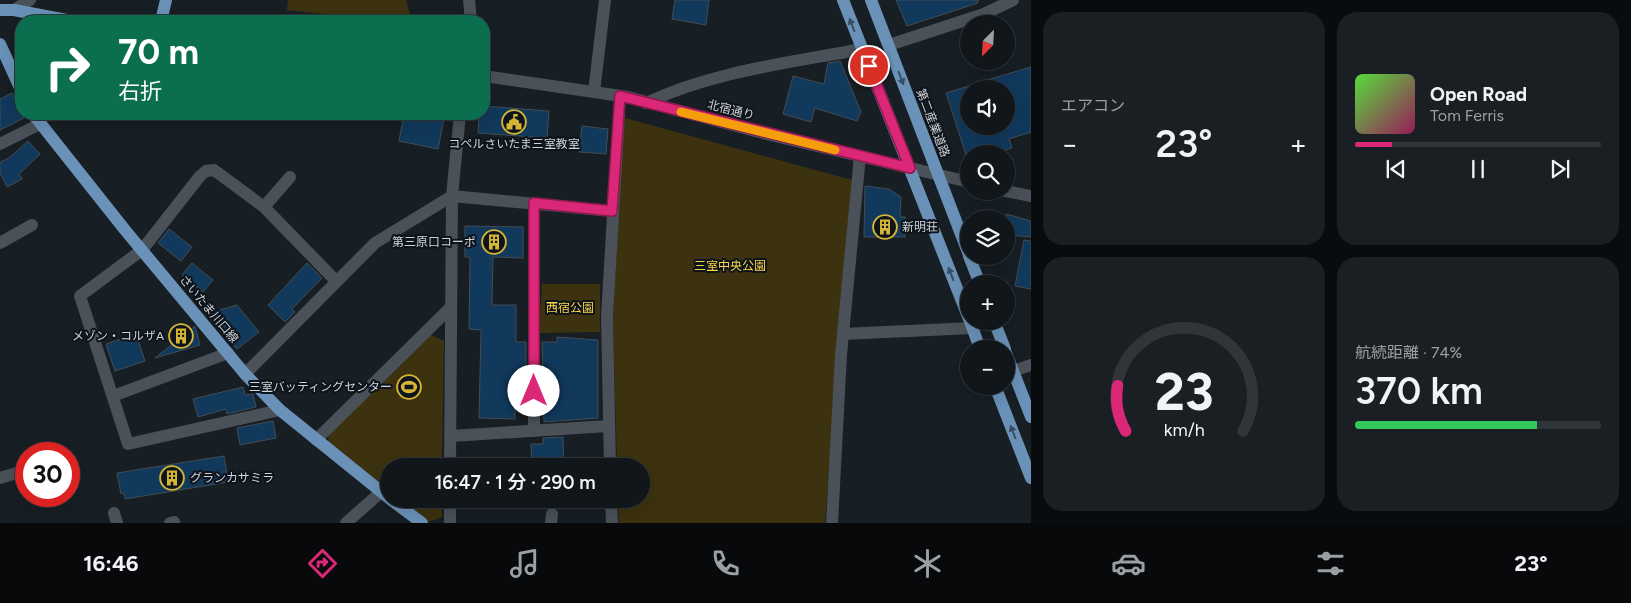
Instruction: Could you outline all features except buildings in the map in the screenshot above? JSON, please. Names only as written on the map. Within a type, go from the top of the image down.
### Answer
[{"type":"main road","points":[[162,15],[166,0]]},
{"type":"main road","points":[[843,0],[960,297]]},
{"type":"main road","name":"第二産業道路","points":[[871,0],[960,232]]},
{"type":"main road","points":[[0,10],[14,10],[40,15]]},
{"type":"main road","points":[[0,44],[15,77]]},
{"type":"main road","name":"さいたま川口線","points":[[38,120],[245,374],[280,410],[380,490]]},
{"type":"main road","points":[[1015,376],[1031,417]]},
{"type":"main road","points":[[999,395],[1031,478]]},
{"type":"main road","name":"さいたま川口線","points":[[401,508],[417,522]]},
{"type":"street","points":[[14,10],[30,0]]},
{"type":"street","points":[[468,0],[470,15]]},
{"type":"street","points":[[594,92],[606,0]]},
{"type":"street","points":[[889,45],[984,14],[1013,0]]},
{"type":"street","points":[[646,102],[674,90],[743,70],[862,49]]},
{"type":"street","name":"北宿通り","points":[[490,77],[620,96],[960,180]]},
{"type":"street","points":[[610,458],[607,317],[620,96]]},
{"type":"street","points":[[0,144],[36,120]]},
{"type":"street","points":[[450,458],[452,196],[459,120]]},
{"type":"street","points":[[832,523],[843,334],[860,156]]},
{"type":"street","points":[[280,410],[128,444],[80,296],[142,250],[206,171],[214,170],[221,173],[264,207],[336,281]]},
{"type":"street","points":[[264,207],[290,177]]},
{"type":"street","points":[[1015,193],[1031,196]]},
{"type":"street","points":[[245,374],[375,243],[452,196],[612,211]]},
{"type":"street","points":[[534,203],[534,430]]},
{"type":"street","points":[[0,243],[32,225]]},
{"type":"street","points":[[316,440],[451,307]]},
{"type":"street","points":[[843,334],[960,324]]},
{"type":"street","points":[[113,396],[228,354]]},
{"type":"street","points":[[1015,370],[1031,365]]},
{"type":"street","points":[[451,436],[608,426]]},
{"type":"street","points":[[0,478],[15,473]]},
{"type":"street","points":[[346,523],[380,501]]},
{"type":"street","points":[[450,508],[450,523]]},
{"type":"street","points":[[611,508],[612,523]]},
{"type":"green space","points":[[288,0],[406,0],[410,14],[332,15],[287,10]]},
{"type":"green space","name":"三室中央公園","points":[[625,118],[852,180],[825,523],[619,523],[618,508],[650,508],[650,458],[617,458],[613,324],[623,122]]},
{"type":"green space","name":"西宿公園","points":[[542,284],[600,284],[600,332],[539,333]]},
{"type":"green space","name":"三室バッティングセンター","points":[[429,334],[444,341],[442,458],[380,458],[380,483],[328,443],[329,434]]},
{"type":"green space","points":[[411,508],[442,508],[442,517],[429,522]]},
{"type":"slow traffic","points":[[681,112],[835,150]]},
{"type":"place","name":"コペルさいたま三室教室","points":[[514,122]]},
{"type":"place","name":"新明荘","points":[[885,227]]},
{"type":"place","name":"第三原口コーポ","points":[[494,242]]},
{"type":"place","name":"メゾン・コルザA","points":[[181,336]]},
{"type":"place","name":"三室バッティングセンター","points":[[409,387]]},
{"type":"place","name":"グランカサミラ","points":[[172,478]]},
{"type":"route","points":[[534,391],[534,203],[612,211],[620,96],[910,168],[869,66]]}]
